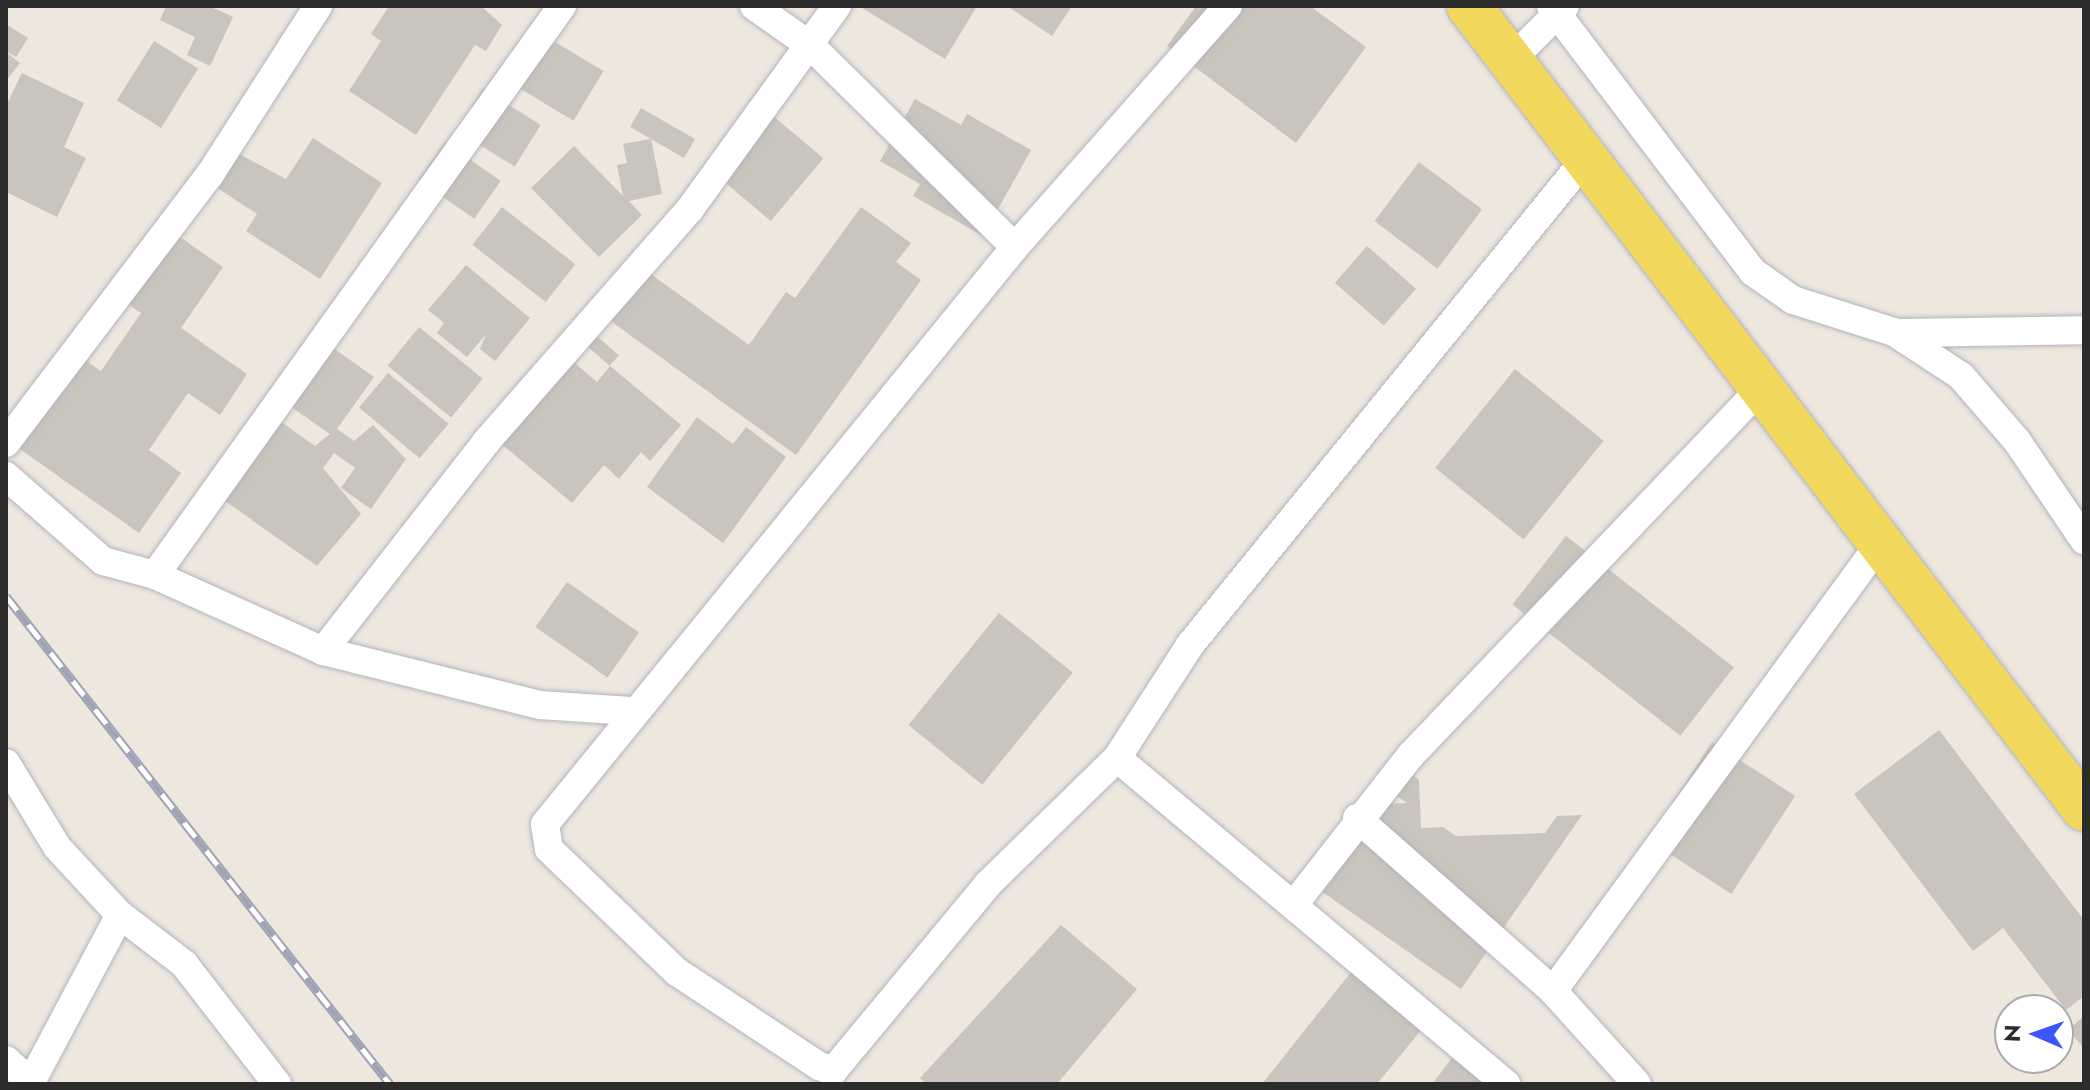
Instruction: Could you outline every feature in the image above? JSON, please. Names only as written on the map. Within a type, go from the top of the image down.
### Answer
[{"type":"main road","points":[[1469,6],[1883,539],[2084,809]]},
{"type":"street","points":[[6,443],[209,176],[318,6]]},
{"type":"street","points":[[155,575],[562,6]]},
{"type":"street","points":[[754,6],[811,46],[1015,247]]},
{"type":"street","points":[[323,651],[486,442],[690,209],[811,46],[837,6]]},
{"type":"street","points":[[1228,6],[1015,247],[551,810],[543,837],[549,849],[677,972],[842,1078],[988,884],[1117,758],[1190,645],[1587,157]]},
{"type":"street","points":[[1511,60],[1558,9],[1770,289],[1894,332],[1961,376],[2017,441],[2084,540]]},
{"type":"street","points":[[1894,332],[2084,330]]},
{"type":"street","points":[[1296,902],[1357,818],[1762,387]]},
{"type":"street","points":[[6,476],[103,561],[155,575],[323,651],[540,705],[631,711]]},
{"type":"street","points":[[1553,991],[1883,539]]},
{"type":"street","points":[[1117,758],[1296,902],[1506,1084]]},
{"type":"street","points":[[9,784],[57,847],[120,915],[184,964],[277,1084]]},
{"type":"street","points":[[1357,818],[1553,991],[1637,1084]]},
{"type":"street","points":[[6,1060],[32,1083],[120,915]]},
{"type":"building","points":[[166,6],[209,6],[233,17],[210,66],[187,55],[195,37],[160,20]]},
{"type":"building","points":[[389,6],[481,6],[502,25],[486,51],[475,45],[416,135],[349,91],[381,41],[371,34]]},
{"type":"building","points":[[859,6],[977,6],[945,59]]},
{"type":"building","points":[[1007,6],[1072,6],[1052,36]]},
{"type":"building","points":[[1196,6],[1310,6],[1366,47],[1296,143],[1167,46]]},
{"type":"building","points":[[6,24],[28,38],[16,57],[6,51]]},
{"type":"building","points":[[540,33],[603,71],[574,121],[510,83]]},
{"type":"building","points":[[154,41],[198,69],[161,128],[117,100]]},
{"type":"building","points":[[6,52],[20,63],[6,81]]},
{"type":"building","points":[[22,73],[84,103],[64,147],[86,158],[57,217],[6,192],[6,106]]},
{"type":"building","points":[[483,89],[541,125],[515,167],[457,131]]},
{"type":"building","points":[[915,99],[961,125],[967,114],[1031,150],[983,236],[913,196],[920,184],[880,161]]},
{"type":"building","points":[[641,108],[695,139],[684,158],[630,127]]},
{"type":"building","points":[[766,110],[823,158],[771,221],[713,173]]},
{"type":"building","points":[[313,138],[382,183],[320,279],[246,231],[257,214],[196,174],[217,142],[286,179]]},
{"type":"building","points":[[651,139],[662,194],[629,201],[642,215],[599,257],[531,188],[574,146],[623,196],[617,165],[627,163],[623,144]]},
{"type":"building","points":[[445,142],[501,181],[474,219],[419,180]]},
{"type":"building","points":[[1419,162],[1482,210],[1438,269],[1374,221]]},
{"type":"building","points":[[502,207],[575,264],[546,302],[472,245]]},
{"type":"building","points":[[861,207],[911,243],[896,262],[921,280],[796,455],[605,317],[641,267],[749,345],[786,292],[795,298]]},
{"type":"building","points":[[164,226],[223,267],[181,328],[247,374],[220,415],[188,393],[149,450],[181,473],[139,533],[7,440],[67,348],[101,371],[141,313],[116,296]]},
{"type":"building","points":[[1367,246],[1416,289],[1384,326],[1335,283]]},
{"type":"building","points":[[466,265],[530,318],[495,361],[480,349],[486,334],[467,357],[437,333],[444,323],[428,310]]},
{"type":"building","points":[[419,327],[483,379],[451,417],[388,366]]},
{"type":"building","points":[[591,331],[619,355],[610,366],[582,342]]},
{"type":"building","points":[[322,340],[374,377],[337,429],[354,441],[373,425],[406,459],[371,509],[341,488],[355,468],[334,453],[323,468],[361,514],[317,566],[211,491],[259,406],[315,446],[330,434],[277,397]]},
{"type":"building","points":[[563,353],[597,382],[610,366],[681,425],[650,461],[641,452],[619,479],[604,465],[572,503],[493,437]]},
{"type":"building","points":[[1515,369],[1604,441],[1524,539],[1435,468]]},
{"type":"building","points":[[388,373],[449,424],[420,458],[359,407]]},
{"type":"building","points":[[697,417],[733,444],[746,427],[786,457],[723,543],[647,487]]},
{"type":"building","points":[[1566,536],[1734,667],[1680,736],[1512,605]]},
{"type":"building","points":[[567,582],[639,632],[608,678],[535,627]]},
{"type":"building","points":[[999,613],[1073,673],[982,785],[908,725]]},
{"type":"building","points":[[1939,730],[2084,920],[2084,996],[2074,1004],[2074,994],[2054,994],[2003,928],[1973,951],[1854,794]]},
{"type":"building","points":[[1712,742],[1795,796],[1731,894],[1648,840]]},
{"type":"building","points":[[1408,772],[1419,780],[1421,828],[1443,827],[1456,836],[1545,833],[1557,816],[1582,815],[1461,989],[1304,879],[1355,805],[1407,803],[1394,794]]},
{"type":"building","points":[[1061,925],[1137,989],[1057,1084],[927,1084],[920,1078]]},
{"type":"building","points":[[1355,967],[1436,1012],[1377,1084],[1262,1084]]},
{"type":"building","points":[[2084,1016],[2084,1048],[2074,1037],[2074,1025]]},
{"type":"building","points":[[1455,1054],[1494,1084],[1432,1084]]},
{"type":"railway","points":[[6,596],[390,1084]]}]
